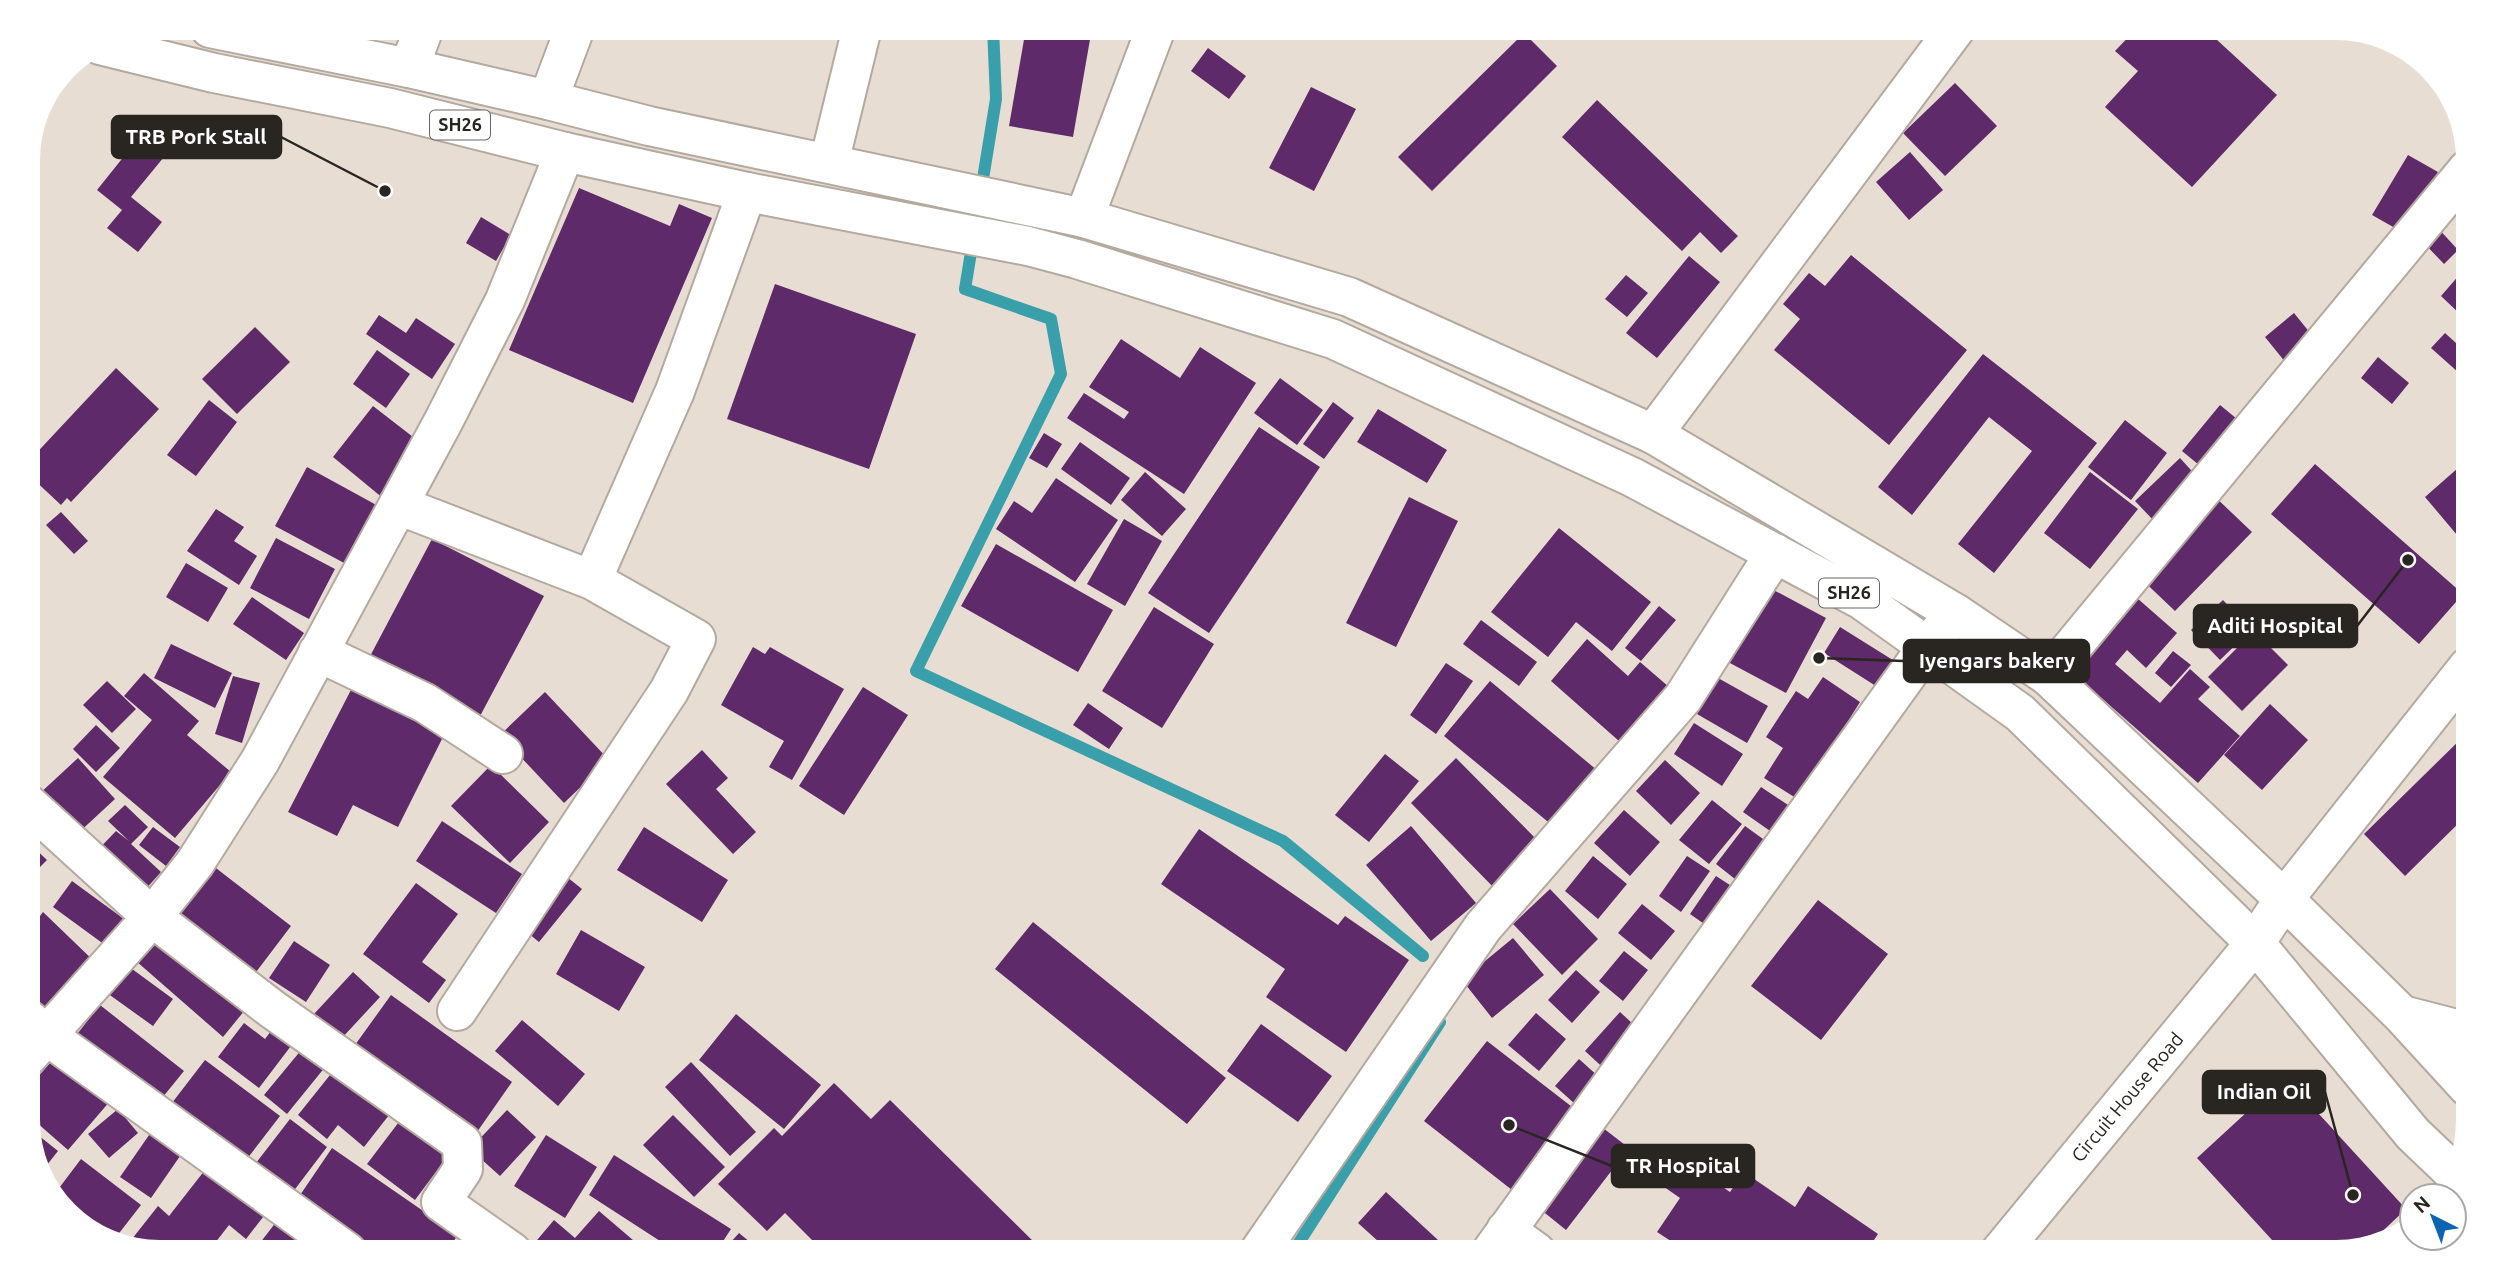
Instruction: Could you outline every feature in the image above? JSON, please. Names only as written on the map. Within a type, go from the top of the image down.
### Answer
[{"type":"street","name":"SH26","points":[[273,40],[409,68],[649,126],[829,163]]},
{"type":"street","points":[[409,68],[420,40]]},
{"type":"street","points":[[548,100],[570,40]]},
{"type":"street","points":[[859,40],[829,163],[1084,218],[1151,40]]},
{"type":"street","points":[[1653,434],[1947,40]]},
{"type":"street","name":"SH26","points":[[118,49],[214,72],[390,108],[565,152],[747,192],[1028,246],[1077,259],[1333,339],[1632,477],[1862,600],[2020,713],[2255,943],[2413,1134],[2446,1165]]},
{"type":"street","points":[[41,1030],[152,917],[195,863],[252,772],[398,505],[505,300],[565,152]]},
{"type":"street","points":[[2048,676],[2455,185]]},
{"type":"street","points":[[592,580],[675,391],[747,192]]},
{"type":"street","name":"SH26","points":[[1084,218],[1349,297],[1653,434],[1955,612],[2048,676],[2284,899],[2402,1015],[2456,1074]]},
{"type":"street","points":[[398,505],[592,580],[696,639],[669,691],[457,1011]]},
{"type":"street","points":[[1267,1240],[1483,927],[1683,698],[1775,552]]},
{"type":"street","points":[[1514,1240],[1927,648],[1955,612]]},
{"type":"street","points":[[318,652],[425,703],[503,754]]},
{"type":"street","name":"Circuit House Road","points":[[2010,1240],[2255,943],[2284,899],[2456,683]]},
{"type":"street","points":[[41,816],[152,917],[272,1009],[462,1143],[463,1169],[441,1202],[495,1240]]},
{"type":"street","points":[[2402,1015],[2456,1029]]},
{"type":"street","points":[[41,1042],[330,1240]]},
{"type":"building","points":[[1024,40],[1090,40],[1073,137],[1009,126]]},
{"type":"building","points":[[1517,40],[1531,40],[1557,66],[1432,191],[1398,157]]},
{"type":"building","points":[[2126,40],[2217,40],[2277,95],[2192,187],[2105,107],[2138,71],[2115,51]]},
{"type":"building","points":[[1208,48],[1246,76],[1229,99],[1191,71]]},
{"type":"building","points":[[1955,83],[1997,126],[1945,176],[1903,133]]},
{"type":"building","points":[[1311,87],[1356,109],[1314,191],[1269,168]]},
{"type":"building","points":[[1597,100],[1738,236],[1721,253],[1700,232],[1682,251],[1562,137]]},
{"type":"building","points":[[153,120],[178,140],[131,197],[162,222],[138,252],[107,228],[122,210],[97,190]]},
{"type":"building","points":[[1910,152],[1943,190],[1909,220],[1876,182]]},
{"type":"building","points":[[2408,155],[2438,172],[2402,232],[2372,215]]},
{"type":"building","points":[[579,188],[670,226],[679,204],[712,218],[633,403],[509,350]]},
{"type":"building","points":[[481,217],[511,235],[496,261],[466,243]]},
{"type":"building","points":[[2437,227],[2455,247],[2455,253],[2444,264],[2422,241]]},
{"type":"building","points":[[1851,255],[1967,350],[1889,445],[1774,350],[1800,319],[1783,304],[1809,273],[1825,286]]},
{"type":"building","points":[[1689,256],[1720,282],[1657,358],[1626,333]]},
{"type":"building","points":[[1626,275],[1648,293],[1627,317],[1605,299]]},
{"type":"building","points":[[2455,280],[2455,309],[2441,296]]},
{"type":"building","points":[[775,284],[916,334],[869,469],[727,419]]},
{"type":"building","points":[[2294,313],[2315,339],[2286,363],[2265,337]]},
{"type":"building","points":[[379,315],[406,333],[416,318],[455,344],[432,379],[366,334]]},
{"type":"building","points":[[255,327],[290,362],[237,414],[202,379]]},
{"type":"building","points":[[2445,333],[2455,342],[2455,370],[2431,348]]},
{"type":"building","points":[[1121,339],[1180,378],[1200,347],[1256,383],[1184,494],[1067,418],[1084,393],[1124,419],[1129,412],[1089,387]]},
{"type":"building","points":[[377,350],[410,374],[386,408],[353,384]]},
{"type":"building","points":[[1983,354],[2097,443],[1994,573],[1958,544],[2032,451],[1989,417],[1912,515],[1878,487]]},
{"type":"building","points":[[2378,357],[2409,383],[2392,404],[2361,378]]},
{"type":"building","points":[[116,368],[159,409],[71,502],[67,498],[61,505],[41,486],[41,448]]},
{"type":"building","points":[[1280,378],[1323,410],[1297,445],[1254,413]]},
{"type":"building","points":[[209,400],[237,422],[196,476],[167,455]]},
{"type":"building","points":[[1333,402],[1354,418],[1324,459],[1303,444]]},
{"type":"building","points":[[2220,405],[2248,428],[2210,474],[2182,451]]},
{"type":"building","points":[[373,406],[426,447],[384,499],[333,457]]},
{"type":"building","points":[[1378,409],[1447,450],[1427,483],[1357,442]]},
{"type":"building","points":[[2125,420],[2167,453],[2131,500],[2088,467]]},
{"type":"building","points":[[1259,427],[1320,467],[1209,633],[1148,593]]},
{"type":"building","points":[[1044,433],[1062,444],[1047,468],[1029,458]]},
{"type":"building","points":[[1080,442],[1130,478],[1111,505],[1061,469]]},
{"type":"building","points":[[2180,458],[2200,480],[2155,522],[2135,501]]},
{"type":"building","points":[[2315,464],[2455,587],[2455,603],[2419,644],[2271,514]]},
{"type":"building","points":[[307,467],[391,513],[346,564],[275,526]]},
{"type":"building","points":[[2455,470],[2455,533],[2425,497]]},
{"type":"building","points":[[1145,472],[1186,509],[1162,536],[1121,500]]},
{"type":"building","points":[[2090,472],[2138,509],[2090,569],[2044,533]]},
{"type":"building","points":[[1056,478],[1118,520],[1075,582],[996,529],[1014,501],[1032,513]]},
{"type":"building","points":[[2211,493],[2252,532],[2175,611],[2134,572]]},
{"type":"building","points":[[1409,497],[1458,521],[1396,647],[1346,623]]},
{"type":"building","points":[[216,509],[244,527],[234,541],[257,556],[239,585],[187,551]]},
{"type":"building","points":[[61,512],[88,541],[74,554],[46,525]]},
{"type":"building","points":[[1124,519],[1162,541],[1125,606],[1087,584]]},
{"type":"building","points":[[1559,528],[1651,602],[1612,651],[1576,622],[1548,657],[1491,612]]},
{"type":"building","points":[[276,538],[335,569],[309,619],[250,588]]},
{"type":"building","points":[[432,539],[544,596],[479,718],[368,660]]},
{"type":"building","points":[[996,544],[1113,610],[1078,672],[961,606]]},
{"type":"building","points":[[186,563],[228,588],[208,622],[166,597]]},
{"type":"building","points":[[1768,587],[1826,618],[1786,693],[1728,662]]},
{"type":"building","points":[[2129,591],[2177,633],[2146,668],[2127,650],[2115,664],[2160,703],[2190,669],[2210,687],[2198,699],[2240,736],[2198,783],[2064,665]]},
{"type":"building","points":[[252,597],[304,633],[286,660],[233,624]]},
{"type":"building","points":[[2223,600],[2251,630],[2220,660],[2191,630]]},
{"type":"building","points":[[1659,606],[1676,620],[1641,661],[1625,648]]},
{"type":"building","points":[[1154,607],[1214,644],[1162,728],[1102,691]]},
{"type":"building","points":[[1481,620],[1537,662],[1519,686],[1463,644]]},
{"type":"building","points":[[1840,627],[1896,662],[1879,688],[1824,653]]},
{"type":"building","points":[[2254,631],[2288,665],[2242,711],[2208,677]]},
{"type":"building","points":[[1587,639],[1628,676],[1640,662],[1676,693],[1628,749],[1551,681]]},
{"type":"building","points":[[171,644],[232,673],[215,708],[154,678]]},
{"type":"building","points":[[753,647],[765,654],[770,647],[844,689],[792,780],[769,767],[784,741],[721,705]]},
{"type":"building","points":[[2173,651],[2191,665],[2171,687],[2155,673]]},
{"type":"building","points":[[1446,663],[1473,681],[1436,734],[1410,715]]},
{"type":"building","points":[[144,673],[199,721],[187,735],[231,772],[175,838],[103,777],[152,720],[124,696]]},
{"type":"building","points":[[233,676],[260,683],[242,743],[215,734]]},
{"type":"building","points":[[1823,677],[1860,702],[1799,800],[1764,778],[1783,748],[1766,737],[1796,691],[1808,699]]},
{"type":"building","points":[[1718,678],[1768,706],[1747,743],[1697,714]]},
{"type":"building","points":[[107,681],[136,709],[112,733],[83,705]]},
{"type":"building","points":[[1490,681],[1598,771],[1553,826],[1444,736]]},
{"type":"building","points":[[353,686],[445,733],[398,827],[353,805],[337,836],[288,812]]},
{"type":"building","points":[[863,687],[908,715],[844,815],[799,786]]},
{"type":"building","points":[[545,692],[609,760],[564,803],[500,735]]},
{"type":"building","points":[[1088,703],[1123,728],[1109,749],[1073,725]]},
{"type":"building","points":[[2270,704],[2308,740],[2262,790],[2224,755]]},
{"type":"building","points":[[1694,723],[1743,754],[1722,786],[1674,754]]},
{"type":"building","points":[[96,725],[120,748],[96,772],[73,749]]},
{"type":"building","points":[[2456,744],[2456,826],[2405,876],[2364,834]]},
{"type":"building","points":[[702,750],[728,778],[716,789],[756,832],[733,854],[666,784]]},
{"type":"building","points":[[1385,754],[1419,781],[1369,842],[1335,815]]},
{"type":"building","points":[[78,758],[115,799],[75,836],[41,800],[41,792]]},
{"type":"building","points":[[1456,758],[1544,847],[1498,892],[1411,803]]},
{"type":"building","points":[[1665,760],[1700,793],[1671,825],[1636,791]]},
{"type":"building","points":[[491,765],[549,822],[510,863],[451,806]]},
{"type":"building","points":[[1761,787],[1791,807],[1773,833],[1743,812]]},
{"type":"building","points":[[1712,800],[1742,824],[1709,864],[1679,840]]},
{"type":"building","points":[[125,805],[148,827],[131,844],[161,872],[136,900],[90,858],[116,831],[129,841],[108,821]]},
{"type":"building","points":[[1624,810],[1660,842],[1630,876],[1594,843]]},
{"type":"building","points":[[442,821],[522,874],[496,913],[416,861]]},
{"type":"building","points":[[1411,826],[1476,903],[1431,941],[1366,865]]},
{"type":"building","points":[[1745,826],[1770,844],[1740,883],[1716,864]]},
{"type":"building","points":[[153,827],[180,847],[166,866],[139,845]]},
{"type":"building","points":[[644,827],[728,880],[702,922],[617,870]]},
{"type":"building","points":[[1199,829],[1338,925],[1345,916],[1409,960],[1346,1052],[1266,997],[1285,969],[1161,884]]},
{"type":"building","points":[[41,854],[47,860],[41,866]]},
{"type":"building","points":[[1593,856],[1627,884],[1598,919],[1565,891]]},
{"type":"building","points":[[1687,856],[1710,871],[1681,912],[1659,896]]},
{"type":"building","points":[[212,865],[291,926],[253,976],[173,916]]},
{"type":"building","points":[[1716,876],[1736,889],[1710,928],[1690,914]]},
{"type":"building","points":[[567,877],[582,889],[539,942],[523,929]]},
{"type":"building","points":[[72,881],[124,919],[105,945],[53,907]]},
{"type":"building","points":[[416,883],[458,914],[422,962],[446,980],[429,1003],[363,954]]},
{"type":"building","points":[[1550,889],[1598,939],[1562,975],[1513,924]]},
{"type":"building","points":[[1818,900],[1888,954],[1821,1040],[1751,986]]},
{"type":"building","points":[[1642,904],[1675,931],[1651,960],[1618,933]]},
{"type":"building","points":[[43,912],[98,965],[45,1019],[41,1015]]},
{"type":"building","points":[[1033,922],[1226,1078],[1187,1124],[995,969]]},
{"type":"building","points":[[581,930],[645,967],[619,1011],[556,974]]},
{"type":"building","points":[[160,935],[245,1010],[223,1037],[136,961]]},
{"type":"building","points":[[1513,938],[1544,975],[1492,1018],[1462,980]]},
{"type":"building","points":[[294,941],[330,965],[306,1002],[269,978]]},
{"type":"building","points":[[1624,951],[1648,970],[1623,1001],[1599,981]]},
{"type":"building","points":[[128,966],[173,999],[153,1026],[107,993]]},
{"type":"building","points":[[1576,970],[1600,992],[1572,1023],[1548,1000]]},
{"type":"building","points":[[353,972],[380,997],[341,1039],[314,1014]]},
{"type":"building","points":[[391,995],[512,1082],[477,1132],[355,1045]]},
{"type":"building","points":[[100,1005],[184,1071],[158,1103],[74,1038]]},
{"type":"building","points":[[1620,1012],[1646,1036],[1611,1075],[1585,1051]]},
{"type":"building","points":[[1536,1013],[1566,1039],[1539,1071],[1508,1045]]},
{"type":"building","points":[[736,1014],[821,1085],[784,1129],[699,1060]]},
{"type":"building","points":[[522,1020],[585,1074],[558,1106],[495,1051]]},
{"type":"building","points":[[244,1023],[265,1039],[277,1023],[297,1038],[259,1088],[218,1057]]},
{"type":"building","points":[[1261,1024],[1332,1076],[1298,1122],[1227,1071]]},
{"type":"building","points":[[1487,1041],[1576,1110],[1512,1190],[1424,1121]]},
{"type":"building","points":[[307,1043],[330,1061],[287,1114],[264,1095]]},
{"type":"building","points":[[58,1054],[111,1100],[68,1150],[41,1126],[41,1073]]},
{"type":"building","points":[[1579,1059],[1599,1077],[1575,1104],[1555,1086]]},
{"type":"building","points":[[205,1060],[280,1116],[240,1168],[165,1112]]},
{"type":"building","points":[[691,1062],[756,1132],[730,1156],[665,1087]]},
{"type":"building","points":[[338,1065],[393,1110],[364,1147],[338,1125],[327,1139],[298,1115]]},
{"type":"building","points":[[2285,1077],[2398,1200],[2398,1217],[2382,1231],[2351,1239],[2272,1240],[2197,1158]]},
{"type":"building","points":[[834,1083],[871,1119],[890,1100],[1032,1240],[812,1240],[785,1213],[767,1231],[718,1184],[774,1128],[782,1136]]},
{"type":"building","points":[[118,1109],[138,1133],[109,1158],[88,1134]]},
{"type":"building","points":[[408,1110],[456,1145],[415,1200],[367,1164]]},
{"type":"building","points":[[507,1110],[536,1137],[500,1176],[470,1149]]},
{"type":"building","points":[[673,1115],[725,1167],[694,1197],[643,1145]]},
{"type":"building","points":[[290,1119],[327,1147],[286,1201],[249,1172]]},
{"type":"building","points":[[156,1125],[187,1146],[151,1198],[120,1177]]},
{"type":"building","points":[[1603,1128],[1629,1148],[1566,1230],[1540,1209]]},
{"type":"building","points":[[546,1135],[597,1167],[565,1218],[514,1186]]},
{"type":"building","points":[[42,1139],[58,1151],[49,1163]]},
{"type":"building","points":[[332,1148],[458,1235],[454,1240],[340,1240],[292,1207]]},
{"type":"building","points":[[1668,1150],[1730,1192],[1744,1172],[1795,1207],[1808,1186],[1878,1234],[1874,1240],[1669,1240],[1657,1232],[1680,1198],[1650,1177]]},
{"type":"building","points":[[614,1155],[731,1229],[724,1240],[658,1240],[589,1195]]},
{"type":"building","points":[[81,1159],[141,1205],[120,1232],[94,1220],[81,1210],[60,1186]]},
{"type":"building","points":[[212,1161],[270,1208],[246,1239],[229,1225],[217,1240],[160,1240],[134,1236],[158,1206],[169,1216]]},
{"type":"building","points":[[1386,1192],[1438,1240],[1377,1240],[1358,1223]]},
{"type":"building","points":[[599,1211],[633,1240],[537,1240],[554,1220],[575,1238]]},
{"type":"building","points":[[283,1213],[319,1240],[262,1240]]},
{"type":"building","points":[[739,1233],[747,1240],[733,1240]]},
{"type":"waterway","points":[[994,40],[996,99],[965,289],[1051,319],[1061,374],[916,671],[1283,841],[1423,956]]},
{"type":"waterway","points":[[1301,1240],[1440,1022]]},
{"type":"place","name":"TRB Pork Stall","points":[[385,191]]},
{"type":"place","name":"Aditi Hospital","points":[[2408,560]]},
{"type":"place","name":"Iyengars bakery","points":[[1819,658]]},
{"type":"place","name":"TR Hospital","points":[[1509,1125]]},
{"type":"place","name":"Indian Oil","points":[[2353,1195]]}]
